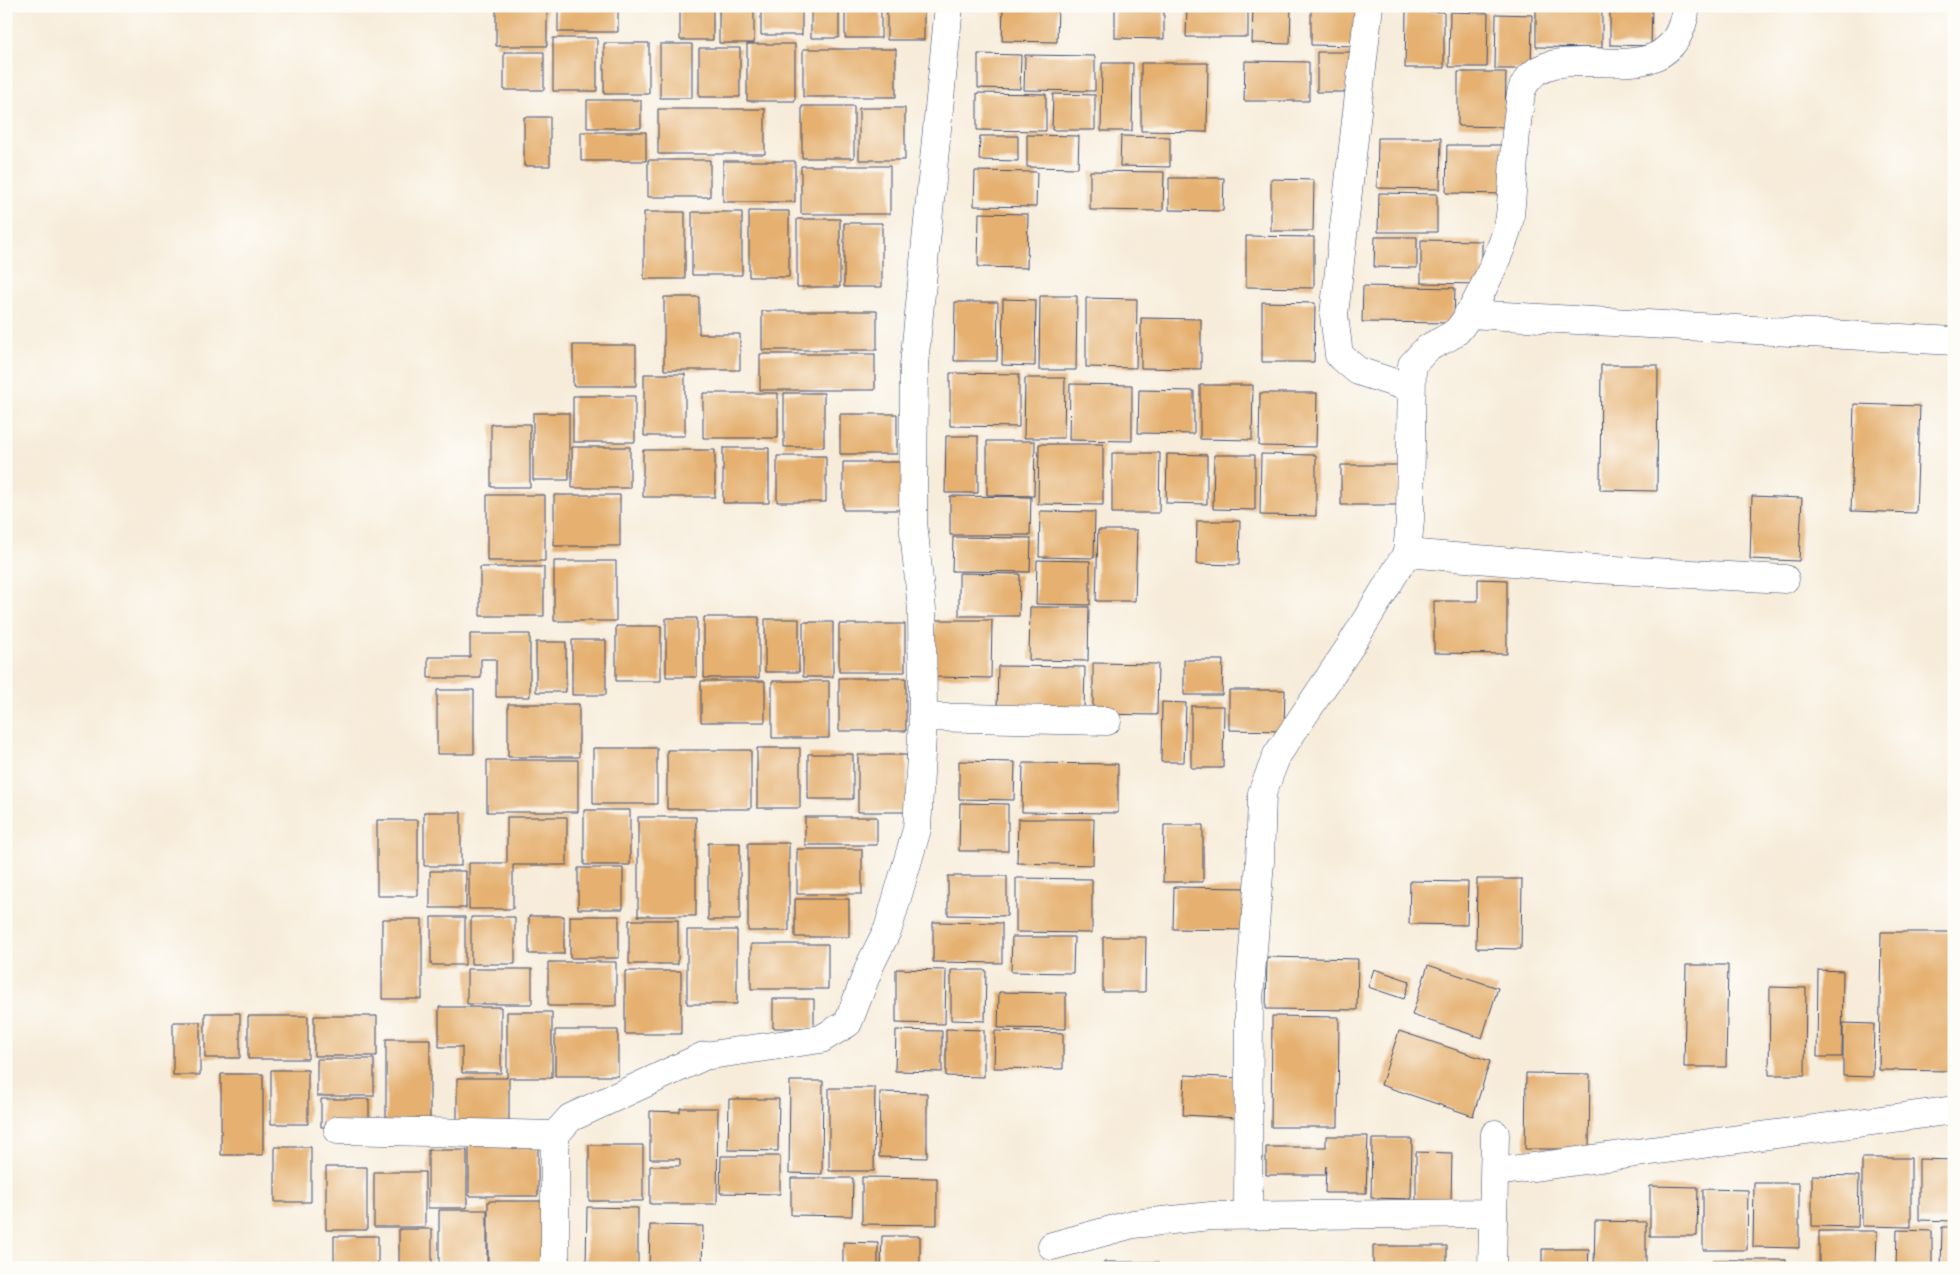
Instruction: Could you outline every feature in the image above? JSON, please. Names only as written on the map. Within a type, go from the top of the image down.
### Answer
[{"type":"street","points":[[555,1268],[555,1135],[570,1118],[587,1108],[704,1056],[772,1044],[821,1039],[848,1023],[868,970],[888,929],[918,829],[923,717],[922,610],[913,522],[914,365],[949,6]]},
{"type":"street","points":[[1368,6],[1334,315],[1339,355],[1358,371],[1410,388]]},
{"type":"street","points":[[1248,1214],[1249,1000],[1260,862],[1262,793],[1277,755],[1349,648],[1406,553],[1410,520],[1410,388],[1412,365],[1426,350],[1456,332],[1492,269],[1510,217],[1514,141],[1523,87],[1540,68],[1556,63],[1609,63],[1655,58],[1667,50],[1683,27],[1686,6]]},
{"type":"street","points":[[1468,314],[1954,341]]},
{"type":"street","points":[[1406,553],[1785,580]]},
{"type":"street","points":[[923,717],[1107,721]]},
{"type":"street","points":[[1496,1172],[1954,1110]]},
{"type":"street","points":[[338,1130],[555,1135]]},
{"type":"street","points":[[1492,1268],[1496,1172],[1495,1134]]},
{"type":"street","points":[[1052,1246],[1134,1224],[1248,1214],[1305,1216],[1493,1213]]},
{"type":"building","points":[[496,6],[547,6],[547,46],[496,46]]},
{"type":"building","points":[[558,6],[618,6],[618,32],[558,32]]},
{"type":"building","points":[[680,6],[713,6],[713,40],[680,40]]},
{"type":"building","points":[[719,6],[754,6],[754,43],[719,43]]},
{"type":"building","points":[[761,6],[802,6],[802,35],[761,35]]},
{"type":"building","points":[[811,6],[839,6],[839,38],[811,38]]},
{"type":"building","points":[[845,6],[881,6],[881,38],[845,38]]},
{"type":"building","points":[[887,6],[924,6],[924,40],[887,40]]},
{"type":"building","points":[[1003,6],[1058,6],[1057,42],[1002,41]]},
{"type":"building","points":[[1115,6],[1164,6],[1164,39],[1115,38]]},
{"type":"building","points":[[1187,6],[1248,6],[1248,37],[1186,37]]},
{"type":"building","points":[[1253,6],[1291,6],[1290,44],[1252,43]]},
{"type":"building","points":[[1311,6],[1361,6],[1360,46],[1311,45]]},
{"type":"building","points":[[1462,6],[1524,6],[1524,9],[1462,8]]},
{"type":"building","points":[[1536,6],[1602,7],[1602,48],[1536,47]]},
{"type":"building","points":[[1610,6],[1652,6],[1651,46],[1610,45]]},
{"type":"building","points":[[1406,11],[1444,12],[1444,68],[1405,68]]},
{"type":"building","points":[[1450,12],[1488,13],[1487,67],[1449,67]]},
{"type":"building","points":[[1496,14],[1532,15],[1531,69],[1495,69]]},
{"type":"building","points":[[553,38],[597,38],[597,91],[553,91]]},
{"type":"building","points":[[604,43],[649,43],[649,94],[604,94]]},
{"type":"building","points":[[660,44],[692,44],[692,98],[660,98]]},
{"type":"building","points":[[747,44],[795,44],[795,101],[747,101]]},
{"type":"building","points":[[699,48],[740,48],[740,97],[699,97]]},
{"type":"building","points":[[803,49],[896,49],[896,97],[803,97]]},
{"type":"building","points":[[504,52],[544,52],[544,90],[504,90]]},
{"type":"building","points":[[1317,52],[1353,52],[1352,92],[1317,92]]},
{"type":"building","points":[[978,54],[1021,55],[1020,89],[978,88]]},
{"type":"building","points":[[1025,55],[1095,56],[1095,91],[1024,90]]},
{"type":"building","points":[[1245,61],[1309,62],[1309,101],[1244,101]]},
{"type":"building","points":[[1102,63],[1133,63],[1132,131],[1101,131]]},
{"type":"building","points":[[1141,63],[1208,63],[1207,132],[1141,131]]},
{"type":"building","points":[[1458,72],[1506,72],[1505,127],[1458,126]]},
{"type":"building","points":[[977,93],[1046,94],[1046,131],[977,130]]},
{"type":"building","points":[[1053,94],[1095,95],[1095,130],[1052,130]]},
{"type":"building","points":[[587,100],[641,100],[641,128],[587,128]]},
{"type":"building","points":[[802,106],[854,106],[854,158],[802,158]]},
{"type":"building","points":[[859,108],[905,108],[905,160],[859,160]]},
{"type":"building","points":[[658,109],[765,109],[765,154],[658,154]]},
{"type":"building","points":[[524,117],[550,117],[550,166],[524,166]]},
{"type":"building","points":[[581,132],[646,132],[646,161],[581,161]]},
{"type":"building","points":[[1027,135],[1079,136],[1078,168],[1027,167]]},
{"type":"building","points":[[980,136],[1018,136],[1018,161],[979,160]]},
{"type":"building","points":[[1121,136],[1170,137],[1170,167],[1120,166]]},
{"type":"building","points":[[1378,138],[1441,138],[1440,189],[1377,188]]},
{"type":"building","points":[[1447,145],[1509,145],[1508,194],[1446,193]]},
{"type":"building","points":[[648,160],[710,160],[710,197],[648,197]]},
{"type":"building","points":[[723,161],[795,161],[795,202],[723,202]]},
{"type":"building","points":[[801,166],[890,166],[890,214],[801,214]]},
{"type":"building","points":[[975,171],[1037,172],[1036,207],[974,206]]},
{"type":"building","points":[[1090,171],[1164,172],[1163,211],[1090,210]]},
{"type":"building","points":[[1169,178],[1224,178],[1223,211],[1169,210]]},
{"type":"building","points":[[1271,179],[1314,180],[1313,231],[1271,231]]},
{"type":"building","points":[[1379,193],[1437,194],[1437,232],[1378,232]]},
{"type":"building","points":[[749,211],[789,211],[789,277],[749,277]]},
{"type":"building","points":[[644,212],[685,212],[685,279],[644,279]]},
{"type":"building","points":[[692,212],[742,212],[742,275],[692,275]]},
{"type":"building","points":[[979,213],[1028,214],[1027,268],[978,267]]},
{"type":"building","points":[[797,219],[840,219],[840,287],[797,287]]},
{"type":"building","points":[[844,223],[882,223],[882,287],[844,287]]},
{"type":"building","points":[[1246,236],[1314,237],[1314,288],[1246,287]]},
{"type":"building","points":[[1375,237],[1417,237],[1417,268],[1374,267]]},
{"type":"building","points":[[1421,240],[1482,241],[1482,284],[1421,283]]},
{"type":"building","points":[[1363,286],[1455,288],[1454,323],[1362,322]]},
{"type":"building","points":[[1040,296],[1077,296],[1076,370],[1039,370]]},
{"type":"building","points":[[664,297],[699,297],[699,334],[740,334],[740,370],[664,370]]},
{"type":"building","points":[[1086,298],[1137,299],[1136,368],[1086,367]]},
{"type":"building","points":[[1003,299],[1036,300],[1035,366],[1002,365]]},
{"type":"building","points":[[955,302],[998,302],[997,361],[954,361]]},
{"type":"building","points":[[1262,302],[1315,303],[1314,362],[1262,362]]},
{"type":"building","points":[[762,311],[877,311],[877,350],[762,350]]},
{"type":"building","points":[[1141,318],[1201,319],[1201,369],[1141,368]]},
{"type":"building","points":[[573,345],[636,345],[636,386],[573,386]]},
{"type":"building","points":[[760,354],[875,354],[875,390],[760,390]]},
{"type":"building","points":[[1601,365],[1658,365],[1657,491],[1600,490]]},
{"type":"building","points":[[950,373],[1019,374],[1019,427],[950,426]]},
{"type":"building","points":[[644,374],[685,374],[685,436],[644,436]]},
{"type":"building","points":[[1025,378],[1065,378],[1064,438],[1024,438]]},
{"type":"building","points":[[1070,384],[1132,385],[1132,441],[1069,440]]},
{"type":"building","points":[[1200,385],[1253,385],[1252,440],[1200,439]]},
{"type":"building","points":[[1139,390],[1194,391],[1194,434],[1138,433]]},
{"type":"building","points":[[703,393],[778,393],[778,438],[703,438]]},
{"type":"building","points":[[784,393],[824,393],[824,447],[784,447]]},
{"type":"building","points":[[1260,393],[1317,393],[1316,447],[1259,446]]},
{"type":"building","points":[[573,396],[635,396],[635,442],[573,442]]},
{"type":"building","points":[[1854,404],[1920,406],[1916,513],[1851,511]]},
{"type":"building","points":[[533,413],[569,413],[569,480],[533,480]]},
{"type":"building","points":[[840,414],[897,414],[897,454],[840,454]]},
{"type":"building","points":[[491,424],[530,424],[530,487],[491,487]]},
{"type":"building","points":[[946,436],[978,436],[978,493],[945,493]]},
{"type":"building","points":[[987,441],[1035,441],[1034,496],[987,495]]},
{"type":"building","points":[[1039,444],[1103,444],[1103,505],[1038,504]]},
{"type":"building","points":[[572,447],[630,447],[630,488],[572,488]]},
{"type":"building","points":[[723,448],[769,448],[769,503],[723,503]]},
{"type":"building","points":[[643,450],[715,450],[715,497],[643,497]]},
{"type":"building","points":[[1112,453],[1160,453],[1159,513],[1112,513]]},
{"type":"building","points":[[1167,454],[1207,455],[1207,504],[1166,503]]},
{"type":"building","points":[[1261,454],[1316,455],[1316,516],[1260,515]]},
{"type":"building","points":[[1214,455],[1255,455],[1255,510],[1213,509]]},
{"type":"building","points":[[777,456],[826,456],[826,502],[777,502]]},
{"type":"building","points":[[843,462],[907,462],[907,510],[843,510]]},
{"type":"building","points":[[1341,465],[1400,465],[1399,505],[1341,505]]},
{"type":"building","points":[[487,495],[545,495],[545,561],[487,561]]},
{"type":"building","points":[[554,495],[620,495],[620,546],[554,546]]},
{"type":"building","points":[[950,496],[1031,497],[1030,535],[950,535]]},
{"type":"building","points":[[1752,496],[1802,498],[1799,561],[1750,559]]},
{"type":"building","points":[[1040,511],[1095,512],[1094,558],[1039,557]]},
{"type":"building","points":[[1197,521],[1240,521],[1239,565],[1196,564]]},
{"type":"building","points":[[1098,530],[1137,530],[1135,601],[1096,601]]},
{"type":"building","points":[[953,537],[1031,538],[1030,572],[952,571]]},
{"type":"building","points":[[1037,560],[1090,561],[1090,605],[1036,604]]},
{"type":"building","points":[[554,561],[616,561],[616,621],[554,621]]},
{"type":"building","points":[[480,567],[544,567],[544,616],[480,616]]},
{"type":"building","points":[[959,573],[1020,574],[1019,616],[959,616]]},
{"type":"building","points":[[1478,579],[1507,580],[1507,654],[1434,653],[1434,601],[1478,601]]},
{"type":"building","points":[[1030,607],[1089,607],[1088,661],[1029,660]]},
{"type":"building","points":[[704,617],[759,617],[759,678],[704,678]]},
{"type":"building","points":[[666,618],[697,618],[697,677],[666,677]]},
{"type":"building","points":[[765,619],[799,619],[799,672],[765,672]]},
{"type":"building","points":[[935,620],[992,620],[991,678],[934,677]]},
{"type":"building","points":[[803,622],[833,622],[833,677],[803,677]]},
{"type":"building","points":[[839,624],[905,624],[905,672],[839,672]]},
{"type":"building","points":[[616,626],[661,626],[661,681],[616,681]]},
{"type":"building","points":[[470,634],[530,634],[530,697],[496,697],[496,659],[481,659],[481,678],[428,678],[428,657],[470,657]]},
{"type":"building","points":[[572,640],[606,640],[606,695],[572,695]]},
{"type":"building","points":[[536,642],[566,642],[566,692],[536,692]]},
{"type":"building","points":[[1184,660],[1223,660],[1222,695],[1184,695]]},
{"type":"building","points":[[1093,663],[1158,664],[1157,715],[1093,714]]},
{"type":"building","points":[[998,666],[1085,667],[1084,711],[997,710]]},
{"type":"building","points":[[839,678],[906,678],[906,731],[839,731]]},
{"type":"building","points":[[701,681],[765,681],[765,722],[701,722]]},
{"type":"building","points":[[772,681],[829,681],[829,738],[772,738]]},
{"type":"building","points":[[437,690],[474,690],[474,754],[437,754]]},
{"type":"building","points":[[1229,690],[1285,690],[1284,731],[1229,730]]},
{"type":"building","points":[[1162,702],[1186,703],[1184,762],[1161,762]]},
{"type":"building","points":[[508,704],[579,704],[579,757],[508,757]]},
{"type":"building","points":[[1191,706],[1224,706],[1223,768],[1191,768]]},
{"type":"building","points":[[593,748],[657,748],[657,804],[593,804]]},
{"type":"building","points":[[757,748],[800,748],[800,808],[757,808]]},
{"type":"building","points":[[667,750],[751,750],[751,809],[667,809]]},
{"type":"building","points":[[808,754],[853,754],[853,799],[808,799]]},
{"type":"building","points":[[858,755],[907,755],[907,812],[858,812]]},
{"type":"building","points":[[487,760],[578,760],[578,812],[487,812]]},
{"type":"building","points":[[959,761],[1015,762],[1014,800],[959,799]]},
{"type":"building","points":[[1023,763],[1118,764],[1118,813],[1022,812]]},
{"type":"building","points":[[960,803],[1008,804],[1008,851],[959,851]]},
{"type":"building","points":[[584,810],[630,810],[630,865],[584,865]]},
{"type":"building","points":[[424,812],[461,812],[461,866],[424,866]]},
{"type":"building","points":[[507,817],[567,817],[567,865],[513,865],[513,909],[469,909],[469,863],[507,863]]},
{"type":"building","points":[[638,817],[696,817],[696,916],[638,916]]},
{"type":"building","points":[[805,817],[877,817],[877,845],[805,845]]},
{"type":"building","points":[[1018,819],[1094,819],[1093,865],[1017,863]]},
{"type":"building","points":[[377,820],[418,820],[418,896],[377,896]]},
{"type":"building","points":[[1164,825],[1203,825],[1203,882],[1163,882]]},
{"type":"building","points":[[708,843],[740,843],[740,920],[708,920]]},
{"type":"building","points":[[748,843],[789,843],[789,931],[748,931]]},
{"type":"building","points":[[797,849],[862,849],[862,894],[797,894]]},
{"type":"building","points":[[578,868],[623,868],[623,909],[578,909]]},
{"type":"building","points":[[430,871],[466,871],[466,908],[430,908]]},
{"type":"building","points":[[948,876],[1007,876],[1007,916],[948,915]]},
{"type":"building","points":[[1016,878],[1092,879],[1092,933],[1016,932]]},
{"type":"building","points":[[1477,879],[1522,879],[1521,949],[1476,948]]},
{"type":"building","points":[[1410,881],[1468,882],[1467,925],[1409,924]]},
{"type":"building","points":[[1174,887],[1248,888],[1248,930],[1173,929]]},
{"type":"building","points":[[795,899],[849,899],[849,937],[795,937]]},
{"type":"building","points":[[529,916],[564,916],[564,954],[529,954]]},
{"type":"building","points":[[570,916],[619,916],[619,958],[570,958]]},
{"type":"building","points":[[431,917],[465,917],[465,965],[431,965]]},
{"type":"building","points":[[471,917],[515,917],[515,964],[471,964]]},
{"type":"building","points":[[382,919],[422,919],[422,999],[382,999]]},
{"type":"building","points":[[629,920],[678,920],[678,964],[629,964]]},
{"type":"building","points":[[933,922],[1002,923],[1002,963],[933,962]]},
{"type":"building","points":[[687,930],[737,930],[737,1004],[687,1004]]},
{"type":"building","points":[[1881,932],[1954,932],[1954,1071],[1879,1070]]},
{"type":"building","points":[[1012,937],[1074,937],[1073,973],[1011,972]]},
{"type":"building","points":[[1103,937],[1146,937],[1145,992],[1103,992]]},
{"type":"building","points":[[751,944],[828,944],[828,989],[751,989]]},
{"type":"building","points":[[1267,957],[1358,959],[1357,1010],[1266,1009]]},
{"type":"building","points":[[548,962],[616,962],[616,1006],[548,1006]]},
{"type":"building","points":[[1428,965],[1498,988],[1482,1038],[1412,1015]]},
{"type":"building","points":[[1686,965],[1728,965],[1726,1067],[1684,1067]]},
{"type":"building","points":[[467,969],[532,969],[532,1004],[467,1004]]},
{"type":"building","points":[[896,969],[946,970],[945,1024],[896,1023]]},
{"type":"building","points":[[1374,969],[1410,981],[1404,999],[1368,987]]},
{"type":"building","points":[[951,970],[986,970],[985,1021],[951,1020]]},
{"type":"building","points":[[1818,970],[1843,971],[1842,1057],[1817,1057]]},
{"type":"building","points":[[625,971],[681,971],[681,1034],[625,1034]]},
{"type":"building","points":[[1770,987],[1806,988],[1805,1075],[1769,1075]]},
{"type":"building","points":[[999,992],[1066,993],[1066,1029],[998,1028]]},
{"type":"building","points":[[773,999],[814,999],[814,1028],[773,1028]]},
{"type":"building","points":[[439,1007],[501,1007],[501,1073],[462,1073],[462,1047],[439,1047]]},
{"type":"building","points":[[507,1012],[552,1012],[552,1078],[509,1078],[509,1132],[457,1132],[457,1078],[507,1078]]},
{"type":"building","points":[[205,1013],[240,1013],[240,1058],[205,1058]]},
{"type":"building","points":[[248,1016],[308,1016],[308,1059],[248,1059]]},
{"type":"building","points":[[314,1016],[377,1016],[377,1056],[314,1056]]},
{"type":"building","points":[[1272,1016],[1339,1017],[1338,1127],[1271,1127]]},
{"type":"building","points":[[173,1022],[200,1022],[200,1075],[173,1075]]},
{"type":"building","points":[[1843,1023],[1874,1024],[1873,1077],[1843,1076]]},
{"type":"building","points":[[946,1029],[984,1030],[984,1077],[946,1076]]},
{"type":"building","points":[[555,1030],[618,1030],[618,1076],[555,1076]]},
{"type":"building","points":[[896,1030],[942,1031],[942,1072],[895,1071]]},
{"type":"building","points":[[995,1031],[1063,1033],[1063,1069],[994,1068]]},
{"type":"building","points":[[1399,1031],[1490,1061],[1473,1116],[1381,1085]]},
{"type":"building","points":[[386,1039],[430,1039],[430,1127],[386,1127]]},
{"type":"building","points":[[317,1059],[374,1059],[374,1096],[317,1096]]},
{"type":"building","points":[[271,1070],[308,1070],[308,1124],[271,1124]]},
{"type":"building","points":[[1526,1073],[1590,1074],[1589,1149],[1525,1149]]},
{"type":"building","points":[[221,1074],[263,1074],[263,1155],[221,1155]]},
{"type":"building","points":[[1185,1075],[1238,1078],[1237,1118],[1183,1115]]},
{"type":"building","points":[[790,1081],[823,1081],[822,1174],[789,1173]]},
{"type":"building","points":[[829,1088],[875,1088],[874,1171],[829,1171]]},
{"type":"building","points":[[880,1092],[927,1093],[927,1158],[879,1157]]},
{"type":"building","points":[[321,1099],[369,1099],[369,1127],[321,1127]]},
{"type":"building","points":[[729,1099],[779,1099],[778,1151],[728,1150]]},
{"type":"building","points":[[680,1108],[718,1108],[717,1204],[650,1204],[650,1166],[680,1166],[680,1159],[650,1159],[650,1111],[680,1112]]},
{"type":"building","points":[[1326,1136],[1368,1136],[1366,1193],[1325,1193],[1326,1166],[1325,1175],[1266,1175],[1266,1147],[1326,1147]]},
{"type":"building","points":[[1372,1139],[1412,1139],[1411,1199],[1371,1198]]},
{"type":"building","points":[[469,1143],[538,1143],[538,1196],[469,1196]]},
{"type":"building","points":[[589,1145],[643,1145],[643,1201],[589,1201]]},
{"type":"building","points":[[275,1147],[311,1147],[311,1202],[275,1202]]},
{"type":"building","points":[[428,1150],[467,1150],[467,1208],[428,1208]]},
{"type":"building","points":[[1416,1152],[1452,1153],[1451,1201],[1416,1201]]},
{"type":"building","points":[[721,1156],[780,1156],[780,1194],[720,1193]]},
{"type":"building","points":[[1862,1158],[1911,1158],[1911,1227],[1862,1226]]},
{"type":"building","points":[[1919,1159],[1954,1160],[1954,1221],[1919,1220]]},
{"type":"building","points":[[326,1167],[367,1167],[367,1230],[326,1230]]},
{"type":"building","points":[[374,1172],[425,1172],[425,1227],[374,1227]]},
{"type":"building","points":[[1812,1175],[1859,1176],[1858,1227],[1812,1226]]},
{"type":"building","points":[[862,1177],[937,1178],[937,1225],[862,1224]]},
{"type":"building","points":[[791,1178],[853,1178],[852,1216],[791,1215]]},
{"type":"building","points":[[1754,1183],[1799,1183],[1799,1248],[1753,1247]]},
{"type":"building","points":[[1650,1186],[1698,1187],[1697,1236],[1650,1236]]},
{"type":"building","points":[[1703,1189],[1748,1190],[1747,1250],[1703,1250]]},
{"type":"building","points":[[488,1201],[546,1201],[546,1268],[488,1268]]},
{"type":"building","points":[[587,1207],[638,1208],[638,1268],[586,1267]]},
{"type":"building","points":[[439,1210],[487,1210],[487,1268],[439,1268]]},
{"type":"building","points":[[1595,1221],[1646,1222],[1646,1268],[1594,1268]]},
{"type":"building","points":[[650,1225],[703,1226],[702,1268],[649,1268]]},
{"type":"building","points":[[1942,1227],[1954,1227],[1954,1268],[1941,1268]]},
{"type":"building","points":[[399,1229],[432,1229],[432,1268],[399,1268]]},
{"type":"building","points":[[1897,1230],[1932,1231],[1932,1268],[1896,1268]]},
{"type":"building","points":[[1819,1231],[1877,1231],[1876,1264],[1819,1264]]},
{"type":"building","points":[[334,1236],[378,1236],[378,1268],[334,1268]]},
{"type":"building","points":[[882,1236],[920,1236],[920,1268],[881,1268]]},
{"type":"building","points":[[843,1242],[878,1243],[878,1268],[843,1268]]},
{"type":"building","points":[[1373,1246],[1447,1246],[1447,1268],[1373,1268]]},
{"type":"building","points":[[1542,1249],[1589,1249],[1588,1268],[1542,1268]]},
{"type":"building","points":[[1712,1260],[1786,1260],[1786,1268],[1712,1268]]},
{"type":"building","points":[[1104,1262],[1158,1262],[1158,1268],[1104,1268]]},
{"type":"building","points":[[1329,1265],[1366,1265],[1366,1268],[1329,1268]]}]
